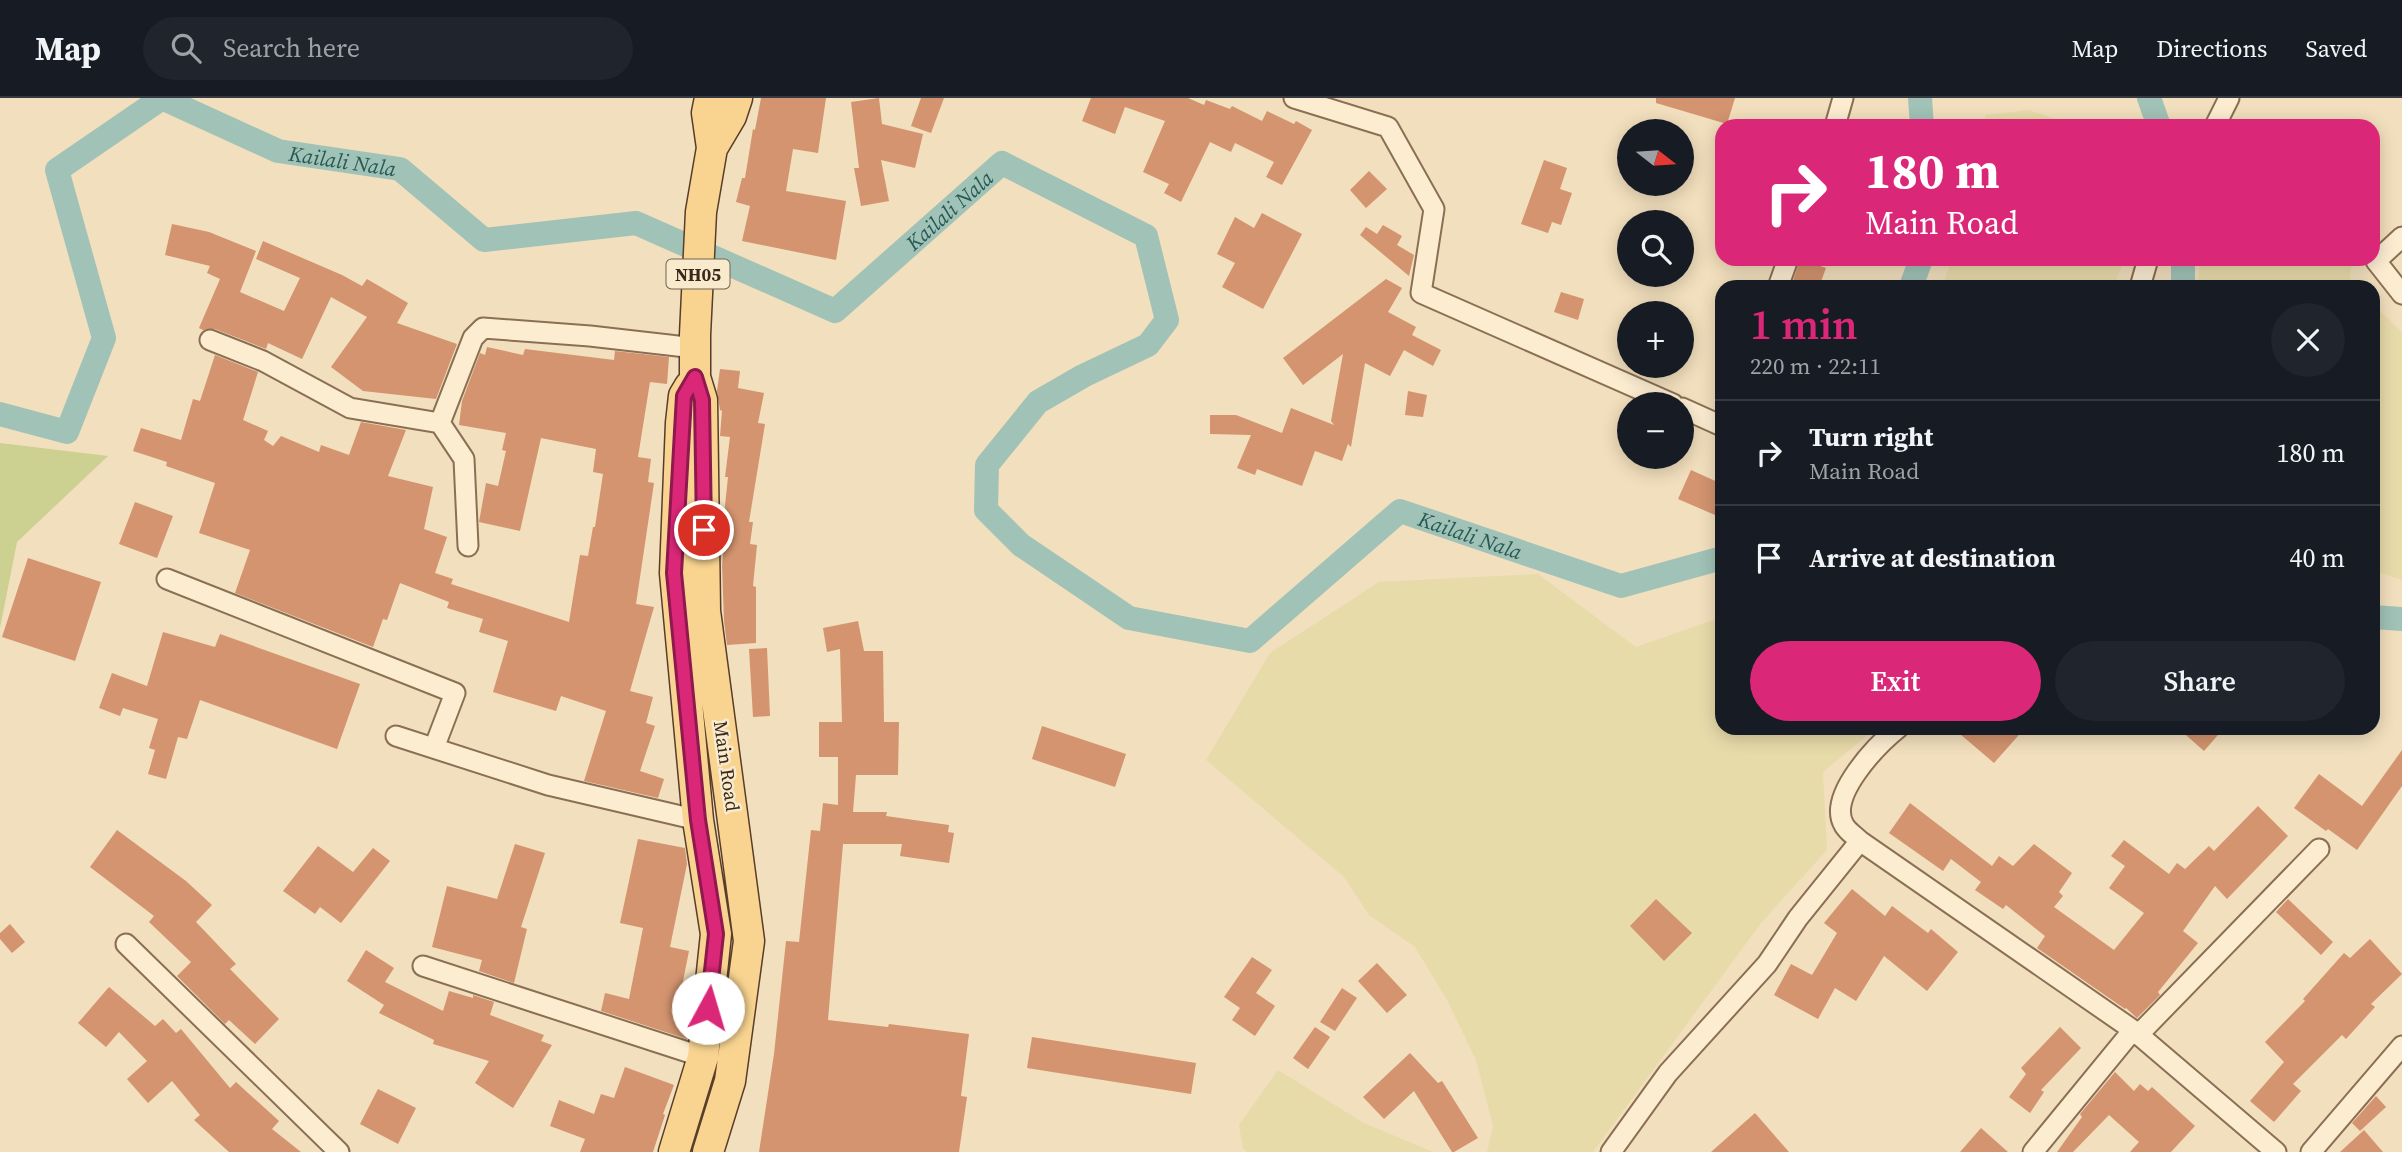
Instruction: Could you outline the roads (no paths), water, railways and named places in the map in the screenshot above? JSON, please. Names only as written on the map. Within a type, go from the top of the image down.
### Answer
[{"type":"main road","name":"NH05","points":[[695,353],[701,212],[712,148],[707,113],[710,98]]},
{"type":"main road","name":"NH05","points":[[712,148],[731,116],[737,98]]},
{"type":"main road","name":"Main Road","points":[[674,1152],[703,1057],[716,934],[698,820],[674,573],[684,396],[695,353]]},
{"type":"main road","name":"Main Road","points":[[695,353],[702,400],[705,611],[749,941],[730,1081],[708,1152]]},
{"type":"street","points":[[1294,98],[1388,127],[1434,209],[1421,293],[1646,392]]},
{"type":"street","points":[[1837,119],[1843,98]]},
{"type":"street","points":[[2218,119],[2229,98]]},
{"type":"street","points":[[2380,257],[2402,237]]},
{"type":"street","points":[[2380,266],[2402,294]]},
{"type":"street","points":[[440,422],[473,338],[483,328],[590,336],[695,353]]},
{"type":"street","points":[[210,340],[263,361],[350,408],[440,422],[464,459],[468,545]]},
{"type":"street","points":[[1694,413],[1715,423]]},
{"type":"street","points":[[167,579],[455,693],[434,748]]},
{"type":"street","points":[[1892,735],[1849,782],[1840,810],[1844,825],[1860,841],[2136,1033],[2276,1152]]},
{"type":"street","points":[[396,736],[548,785],[698,820]]},
{"type":"street","points":[[1611,1152],[1668,1073],[1767,964],[1798,918],[1860,841]]},
{"type":"street","points":[[2033,1152],[2136,1033],[2319,849]]},
{"type":"street","points":[[127,944],[339,1152]]},
{"type":"street","points":[[423,966],[703,1057]]},
{"type":"street","points":[[2311,1152],[2402,1046]]},
{"type":"waterway","name":"Kailali Nala","points":[[0,414],[67,432],[104,338],[57,170],[162,98],[278,151],[400,169],[484,240],[636,223],[835,311],[1002,163],[1146,236],[1167,320],[1148,345],[1083,376],[1038,402],[987,465],[986,510],[1021,545],[1129,618],[1250,641],[1400,511],[1621,586],[1715,560]]},
{"type":"waterway","name":"Kailali Nala","points":[[1920,98],[1922,119]]},
{"type":"waterway","name":"Kailali Nala","points":[[2149,98],[2156,119]]},
{"type":"waterway","name":"Kailali Nala","points":[[1914,280],[1918,266]]},
{"type":"waterway","name":"Kailali Nala","points":[[2183,266],[2183,280]]},
{"type":"waterway","name":"Kailali Nala","points":[[2380,617],[2402,619]]}]
